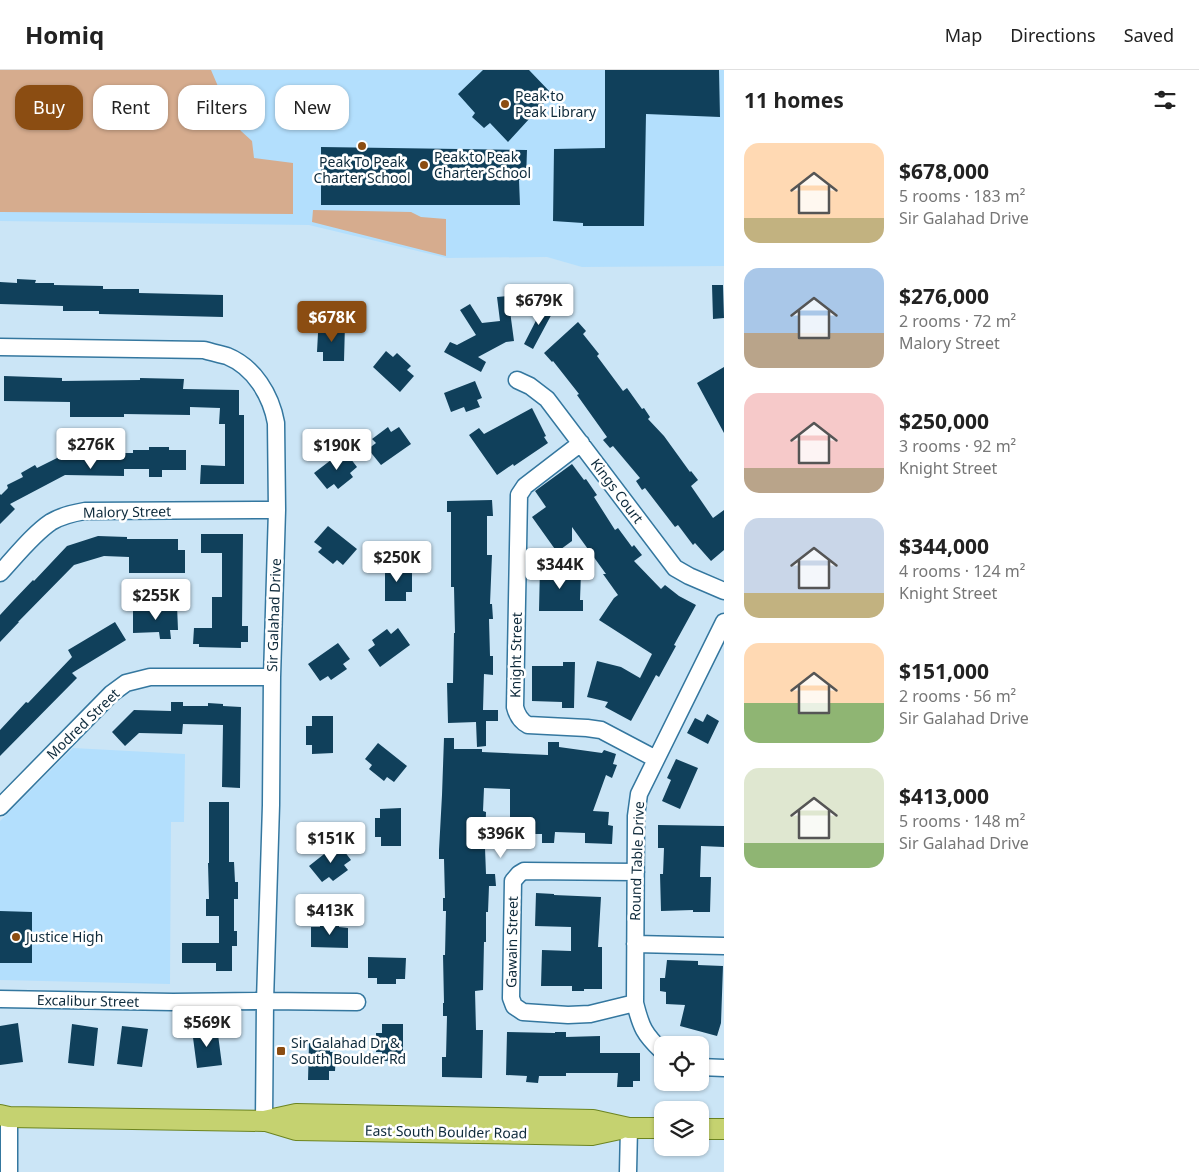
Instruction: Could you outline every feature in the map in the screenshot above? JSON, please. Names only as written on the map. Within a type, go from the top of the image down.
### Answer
[{"type":"main road","name":"East South Boulder Road","points":[[3,1117],[264,1121],[296,1114],[593,1120],[629,1128],[654,1128]]},
{"type":"main road","points":[[709,1129],[724,1130]]},
{"type":"street","name":"Sir Galahad Drive","points":[[0,347],[204,350],[226,356],[250,370],[261,384],[274,409],[276,423],[277,510],[264,1121]]},
{"type":"street","name":"Kings Court","points":[[517,380],[530,386],[547,399],[675,568],[688,576],[724,591]]},
{"type":"street","name":"Knight Street","points":[[581,443],[525,486],[519,495],[515,707],[517,716],[528,726],[602,730],[656,760]]},
{"type":"street","name":"Malory Street","points":[[0,573],[51,522],[68,514],[85,511],[277,510]]},
{"type":"street","name":"Round Table Drive","points":[[654,1044],[640,1024],[635,1003],[636,816],[639,794],[722,630]]},
{"type":"street","name":"Modred Street","points":[[0,807],[111,694],[126,683],[150,676],[272,678]]},
{"type":"street","name":"Gawain Street","points":[[635,1003],[590,1014],[568,1015],[523,1012],[514,1006],[511,998],[513,881],[519,874],[524,871],[636,872]]},
{"type":"street","points":[[635,944],[724,946]]},
{"type":"street","name":"Excalibur Street","points":[[0,999],[173,1002],[357,1002]]},
{"type":"street","points":[[709,1067],[724,1068]]},
{"type":"street","points":[[3,1117],[8,1172]]},
{"type":"street","points":[[628,1172],[629,1128]]},
{"type":"shaded area","name":"Peak To Peak Charter School","points":[[0,70],[724,70],[724,266],[582,267],[547,257],[447,258],[309,225],[0,221]]},
{"type":"shaded area","points":[[0,70],[211,70],[217,85],[178,85],[178,130],[240,130],[252,141],[254,158],[293,163],[293,214],[0,212]]},
{"type":"shaded area","points":[[313,210],[411,212],[421,217],[446,219],[446,256],[312,222]]},
{"type":"shaded area","points":[[73,748],[185,754],[184,822],[171,822],[170,984],[0,980],[0,821]]},
{"type":"building","name":"Peak to Peak Library","points":[[483,70],[529,70],[552,94],[508,142],[490,123],[484,128],[472,117],[475,113],[458,94]]},
{"type":"building","name":"Peak to Peak Charter School","points":[[605,70],[719,70],[720,117],[646,114],[644,226],[583,226],[583,223],[553,221],[554,149],[605,148]]},
{"type":"building","name":"Peak to Peak Charter School","points":[[321,147],[527,150],[526,179],[519,180],[520,205],[321,205]]},
{"type":"building","points":[[17,279],[36,280],[35,283],[54,283],[54,285],[103,286],[103,289],[139,289],[139,293],[223,295],[223,317],[99,314],[99,311],[63,311],[63,306],[0,304],[0,282],[17,283]]},
{"type":"building","points":[[712,285],[723,285],[724,318],[713,319]]},
{"type":"building","points":[[508,296],[514,341],[506,342],[478,357],[486,362],[481,372],[444,352],[450,342],[457,345],[476,335],[460,310],[470,304],[482,323],[500,321],[497,297]]},
{"type":"building","points":[[545,303],[555,308],[533,349],[524,344]]},
{"type":"building","points":[[578,322],[586,331],[583,334],[599,354],[597,356],[623,391],[627,388],[642,409],[644,408],[650,417],[648,419],[664,436],[698,480],[691,486],[713,518],[724,510],[724,550],[711,561],[695,543],[693,545],[678,525],[675,527],[645,488],[642,490],[636,481],[640,478],[613,446],[610,448],[603,440],[607,437],[577,395],[579,394],[553,361],[544,353]]},
{"type":"building","points":[[324,324],[345,324],[344,361],[323,361],[323,352],[317,352],[318,333],[324,333]]},
{"type":"building","points":[[386,351],[393,357],[397,353],[411,366],[407,370],[414,376],[400,392],[373,367]]},
{"type":"building","points":[[724,367],[724,433],[697,383]]},
{"type":"building","points":[[4,376],[62,378],[62,381],[140,380],[140,378],[184,379],[183,389],[239,390],[239,415],[244,415],[244,484],[200,484],[201,465],[225,466],[225,424],[219,424],[220,408],[190,407],[190,415],[124,414],[124,417],[70,417],[70,402],[4,401]]},
{"type":"building","points":[[475,381],[482,398],[477,400],[480,407],[466,412],[464,407],[451,412],[444,393]]},
{"type":"building","points":[[532,408],[548,443],[497,475],[469,435],[479,428],[484,434]]},
{"type":"building","points":[[388,427],[391,432],[399,427],[411,444],[381,465],[368,449],[376,443],[372,439]]},
{"type":"building","points":[[149,447],[169,447],[169,450],[186,450],[186,470],[162,470],[162,477],[149,477],[149,469],[124,469],[124,476],[65,475],[10,504],[15,509],[0,524],[0,494],[8,488],[7,485],[23,477],[21,473],[35,465],[37,468],[67,453],[133,453],[133,450],[149,450]]},
{"type":"building","points":[[344,450],[357,467],[350,473],[353,477],[338,489],[334,484],[327,489],[314,473]]},
{"type":"building","points":[[572,464],[597,495],[594,497],[615,530],[618,528],[632,547],[634,545],[642,555],[634,561],[661,589],[665,585],[679,596],[696,605],[659,677],[656,675],[631,721],[605,707],[608,702],[587,697],[597,661],[621,667],[640,678],[652,654],[599,620],[618,595],[603,574],[606,574],[572,527],[572,541],[557,552],[532,517],[546,507],[535,491]]},
{"type":"building","points":[[492,500],[493,516],[487,516],[487,555],[492,555],[490,604],[492,604],[493,619],[489,619],[490,656],[493,656],[493,675],[484,674],[483,710],[498,710],[498,721],[486,721],[486,746],[477,747],[476,722],[448,723],[447,683],[453,683],[455,633],[454,587],[451,587],[451,512],[447,512],[447,501]]},
{"type":"building","points":[[328,526],[357,549],[343,565],[337,560],[333,564],[318,552],[322,548],[314,542]]},
{"type":"building","points":[[201,534],[243,534],[242,626],[248,626],[248,642],[241,642],[241,648],[199,647],[199,644],[193,644],[194,628],[212,628],[212,597],[222,597],[222,553],[201,553]]},
{"type":"building","points":[[98,536],[127,537],[127,539],[178,539],[178,550],[185,550],[185,573],[129,573],[129,557],[104,556],[74,565],[0,642],[0,615],[12,602],[67,546]]},
{"type":"building","points":[[385,564],[406,564],[406,573],[412,573],[412,592],[406,592],[406,601],[385,601]]},
{"type":"building","points":[[540,566],[571,567],[571,573],[581,573],[580,600],[583,600],[583,611],[539,611]]},
{"type":"building","points":[[165,605],[177,605],[178,630],[170,630],[171,639],[160,639],[159,632],[133,633],[133,610],[165,609]]},
{"type":"building","points":[[115,622],[126,640],[72,673],[77,678],[0,756],[0,730],[72,657],[68,650]]},
{"type":"building","points":[[398,628],[410,645],[380,667],[368,650],[375,645],[372,640],[387,629],[391,634]]},
{"type":"building","points":[[338,643],[350,659],[343,664],[347,669],[331,680],[328,676],[320,681],[308,664]]},
{"type":"building","points":[[563,662],[575,662],[574,708],[562,708],[562,702],[532,701],[532,666],[563,666]]},
{"type":"building","points":[[171,702],[183,702],[183,706],[208,706],[208,703],[241,707],[240,788],[222,787],[223,725],[183,724],[182,734],[139,733],[125,746],[112,732],[134,710],[171,711]]},
{"type":"building","points":[[707,714],[719,721],[708,744],[687,733],[695,718],[703,722]]},
{"type":"building","points":[[312,716],[333,716],[333,753],[312,754],[312,745],[306,745],[306,726],[312,726]]},
{"type":"building","points":[[444,738],[454,738],[454,749],[482,749],[482,752],[548,755],[548,742],[559,742],[559,747],[602,753],[604,750],[616,754],[613,764],[617,765],[612,778],[606,775],[593,811],[609,812],[608,825],[613,826],[612,844],[585,843],[585,833],[555,832],[554,843],[542,843],[542,834],[510,834],[510,789],[484,788],[483,811],[486,812],[486,874],[495,874],[496,886],[489,886],[488,912],[486,912],[486,942],[484,942],[483,990],[475,991],[476,1030],[483,1030],[482,1078],[442,1077],[442,1057],[446,1057],[447,1016],[443,1016],[443,955],[445,955],[446,911],[443,911],[443,898],[445,898],[444,859],[439,859]]},
{"type":"building","points":[[378,743],[407,766],[394,782],[387,777],[384,781],[369,769],[372,765],[365,759]]},
{"type":"building","points":[[676,759],[698,768],[680,809],[662,801],[671,780],[667,778]]},
{"type":"building","points":[[209,802],[229,802],[229,862],[234,862],[235,882],[238,882],[238,899],[234,899],[234,931],[237,931],[237,946],[232,946],[232,971],[216,971],[216,963],[182,963],[182,943],[219,943],[219,916],[206,916],[206,899],[209,899]]},
{"type":"building","points":[[401,808],[401,846],[381,846],[381,837],[375,837],[375,818],[380,818],[380,809]]},
{"type":"building","points":[[658,825],[724,826],[724,847],[701,846],[700,877],[711,877],[710,912],[693,912],[693,910],[661,911],[660,874],[663,874],[664,848],[658,848]]},
{"type":"building","points":[[338,843],[351,860],[344,865],[348,870],[333,881],[329,877],[322,882],[309,866]]},
{"type":"building","points":[[536,893],[601,897],[598,947],[602,947],[602,989],[572,991],[572,986],[541,986],[542,950],[571,951],[571,927],[535,926]]},
{"type":"building","name":"Justice High","points":[[0,911],[32,912],[32,963],[0,963]]},
{"type":"building","points":[[320,921],[339,921],[339,927],[348,928],[348,948],[311,947],[311,927],[320,927]]},
{"type":"building","points":[[368,957],[406,958],[405,979],[396,979],[396,984],[377,984],[377,978],[368,978]]},
{"type":"building","points":[[667,960],[698,961],[698,965],[723,966],[721,1023],[717,1036],[680,1026],[685,1005],[666,1004],[666,992],[660,991],[660,978],[665,978]]},
{"type":"building","points":[[18,1023],[23,1062],[0,1065],[0,1026]]},
{"type":"building","points":[[72,1024],[98,1028],[94,1066],[68,1063]]},
{"type":"building","points":[[382,1024],[403,1024],[403,1061],[382,1061],[382,1052],[376,1052],[376,1033],[382,1033]]},
{"type":"building","points":[[122,1026],[148,1029],[142,1067],[117,1064]]},
{"type":"building","points":[[217,1027],[222,1065],[197,1068],[192,1030]]},
{"type":"building","points":[[507,1032],[566,1032],[566,1037],[600,1036],[600,1053],[640,1053],[640,1081],[633,1081],[633,1087],[617,1087],[618,1073],[566,1073],[566,1076],[539,1076],[538,1083],[526,1082],[527,1076],[506,1075]]},
{"type":"building","points":[[309,1043],[330,1043],[330,1052],[336,1052],[335,1071],[329,1071],[329,1080],[308,1080]]},
{"type":"place","name":"Peak to Peak Library","points":[[505,104]]},
{"type":"place","name":"Peak To Peak Charter School","points":[[362,146]]},
{"type":"place","name":"Peak to Peak Charter School","points":[[424,165]]},
{"type":"place","name":"Justice High","points":[[16,937]]},
{"type":"place","name":"Sir Galahad Dr & South Boulder Rd","points":[[281,1051]]}]
